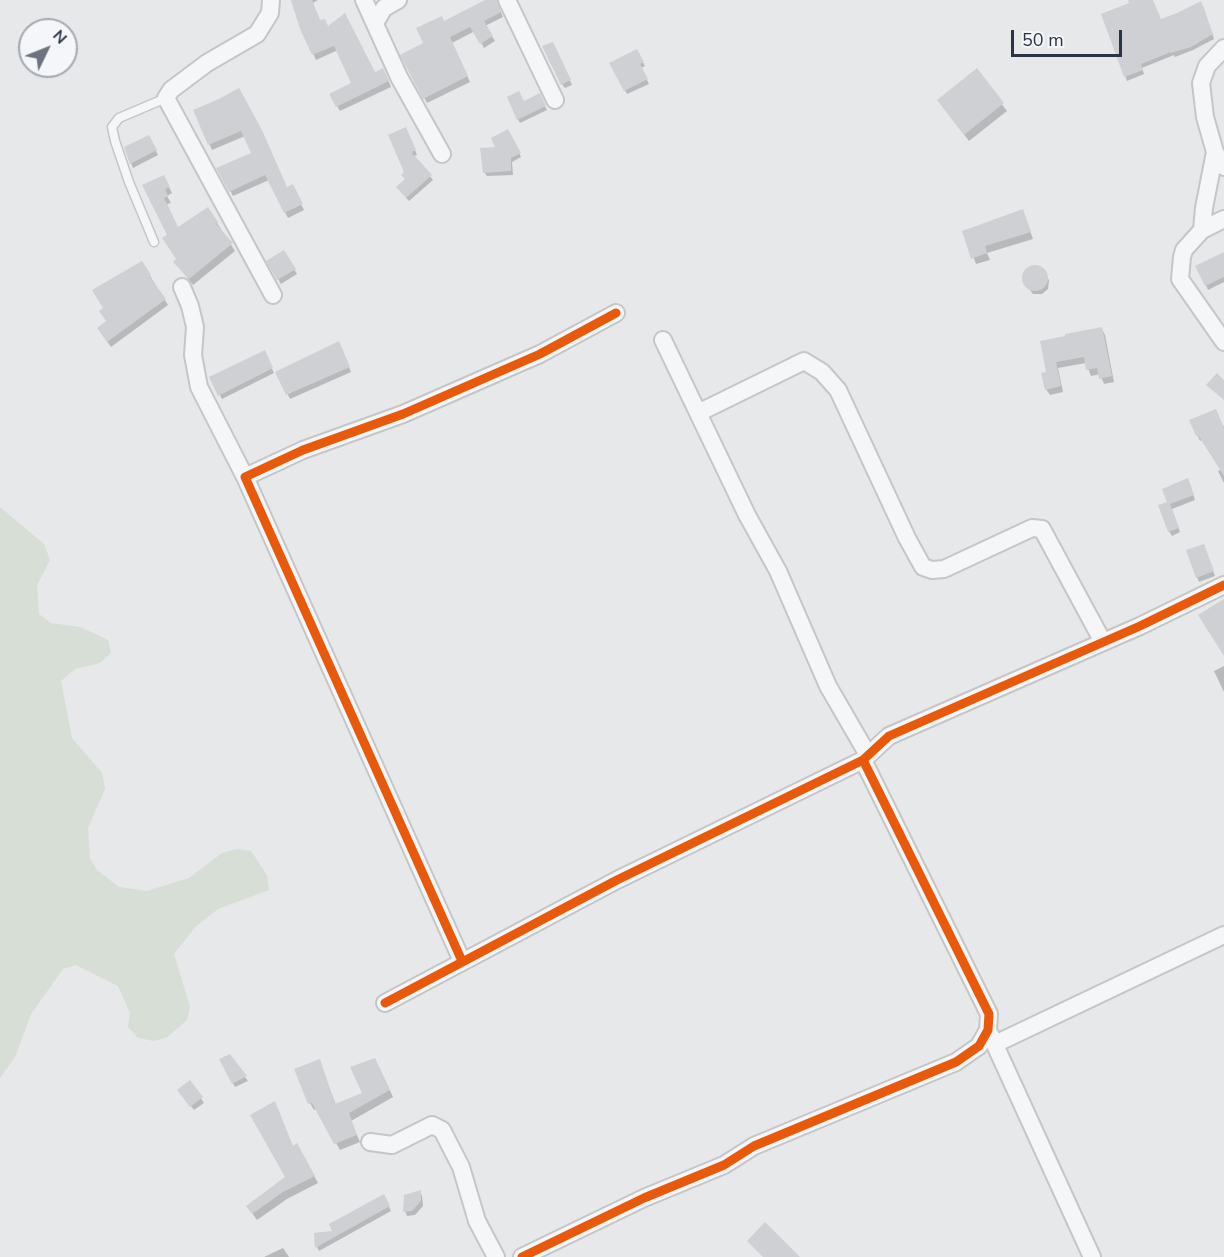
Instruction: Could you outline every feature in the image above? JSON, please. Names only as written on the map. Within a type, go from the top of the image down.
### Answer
[{"type":"street","points":[[271,0],[270,13],[256,34],[207,63],[171,90],[166,98],[273,295]]},
{"type":"street","points":[[364,0],[399,77],[442,154]]},
{"type":"street","points":[[375,24],[384,8],[398,0]]},
{"type":"street","points":[[507,0],[555,100]]},
{"type":"street","points":[[1202,230],[1204,208],[1219,160],[1205,117],[1201,83],[1207,66],[1224,48]]},
{"type":"street","points":[[1224,219],[1202,230],[1184,250],[1180,279],[1224,342]]},
{"type":"street","points":[[182,287],[195,327],[193,355],[199,387],[245,477],[462,962]]},
{"type":"street","points":[[245,477],[303,450],[403,414],[540,354],[616,313]]},
{"type":"street","points":[[663,340],[747,515],[778,571],[828,686],[989,1014],[992,1037],[1092,1257]]},
{"type":"street","points":[[698,413],[804,361],[822,372],[838,390],[907,538],[923,567],[932,570],[944,569],[1032,528],[1042,529],[1103,642]]},
{"type":"street","points":[[385,1003],[617,880],[865,758],[890,736],[1103,642],[1224,585]]},
{"type":"street","points":[[522,1257],[644,1198],[724,1165],[754,1146],[956,1062],[992,1037],[1224,934]]},
{"type":"street","points":[[370,1142],[392,1145],[432,1125],[442,1131],[461,1167],[477,1221],[496,1257]]},
{"type":"lane","points":[[154,242],[129,182],[112,127],[119,118],[166,98]]},
{"type":"shaded area","points":[[0,507],[44,544],[50,560],[37,585],[39,614],[51,623],[80,627],[108,640],[111,653],[100,663],[75,669],[61,681],[72,738],[102,773],[105,789],[88,828],[90,858],[97,870],[119,887],[147,891],[189,878],[222,853],[237,849],[251,851],[267,875],[269,890],[218,909],[196,926],[174,954],[190,1007],[187,1020],[166,1038],[154,1041],[138,1038],[128,1027],[130,1013],[118,986],[76,965],[63,969],[31,1014],[15,1057],[0,1078]]},
{"type":"building","points":[[291,0],[312,0],[320,20],[325,19],[328,26],[345,13],[375,72],[383,68],[389,81],[336,107],[329,94],[351,83],[334,46],[312,55],[300,29]]},
{"type":"building","points":[[485,0],[497,0],[501,12],[484,21],[493,36],[480,44],[470,27],[450,37],[468,76],[423,99],[400,55],[423,43],[416,28],[442,16],[444,21]]},
{"type":"building","points":[[1128,0],[1153,0],[1161,19],[1201,1],[1213,34],[1191,47],[1141,64],[1143,70],[1124,77],[1101,14],[1129,3]]},
{"type":"building","points":[[553,42],[571,80],[561,85],[542,46]]},
{"type":"building","points":[[637,49],[644,62],[640,64],[648,79],[624,91],[609,63]]},
{"type":"building","points":[[977,68],[1004,103],[964,135],[937,100]]},
{"type":"building","points":[[239,88],[262,130],[287,187],[293,184],[303,204],[284,213],[265,175],[229,192],[216,168],[251,153],[241,131],[208,145],[193,110]]},
{"type":"building","points":[[519,91],[524,101],[540,93],[546,106],[517,120],[507,97]]},
{"type":"building","points":[[406,127],[416,150],[411,155],[414,155],[432,175],[406,198],[396,187],[405,179],[401,175],[404,172],[388,135]]},
{"type":"building","points":[[508,129],[521,153],[511,158],[511,171],[483,173],[480,148],[495,147],[491,138]]},
{"type":"building","points":[[149,135],[157,150],[130,164],[124,147]]},
{"type":"building","points":[[164,175],[170,187],[165,189],[168,196],[164,198],[178,227],[208,207],[218,222],[216,224],[233,243],[189,279],[173,262],[176,259],[162,238],[167,235],[142,185]]},
{"type":"building","points":[[1023,209],[1031,232],[985,246],[987,253],[971,259],[962,231]]},
{"type":"building","points":[[284,250],[296,269],[277,280],[266,261]]},
{"type":"building","points":[[1224,252],[1224,277],[1205,286],[1195,266]]},
{"type":"building","points":[[142,261],[151,275],[149,276],[166,299],[107,342],[97,328],[106,321],[99,311],[103,308],[92,290]]},
{"type":"building","points":[[1035,265],[1044,269],[1048,278],[1044,287],[1035,291],[1026,287],[1022,278],[1026,269]]},
{"type":"building","points":[[1102,327],[1112,376],[1099,379],[1097,368],[1086,370],[1084,357],[1056,362],[1061,386],[1045,390],[1041,373],[1046,372],[1040,341]]},
{"type":"building","points":[[339,341],[350,367],[286,395],[275,372]]},
{"type":"building","points":[[265,350],[273,368],[218,396],[209,377]]},
{"type":"building","points":[[1217,373],[1224,380],[1224,400],[1206,385]]},
{"type":"building","points":[[1216,409],[1224,428],[1224,476],[1198,435],[1196,436],[1189,420]]},
{"type":"building","points":[[1188,478],[1194,495],[1170,504],[1179,528],[1168,532],[1158,505],[1167,502],[1162,489]]},
{"type":"building","points":[[1204,544],[1214,571],[1196,578],[1186,550]]},
{"type":"building","points":[[1224,599],[1224,656],[1198,615]]},
{"type":"building","points":[[230,1054],[247,1076],[232,1084],[219,1059]]},
{"type":"building","points":[[375,1058],[390,1090],[349,1113],[357,1135],[334,1144],[312,1103],[308,1104],[294,1069],[320,1059],[335,1104],[362,1093],[350,1067]]},
{"type":"building","points":[[190,1080],[203,1097],[190,1107],[177,1090]]},
{"type":"building","points":[[275,1101],[293,1146],[297,1143],[315,1176],[283,1192],[252,1214],[246,1206],[285,1177],[250,1115]]},
{"type":"building","points":[[421,1190],[421,1201],[412,1211],[403,1212],[404,1195]]},
{"type":"building","points":[[384,1194],[390,1206],[315,1248],[314,1233],[332,1231],[329,1224]]},
{"type":"building","points":[[765,1222],[800,1257],[763,1257],[747,1241]]},
{"type":"cycle path","points":[[462,961],[245,477],[303,450],[403,414],[540,354],[616,313]]},
{"type":"cycle path","points":[[385,1003],[617,880],[863,760],[889,736],[1140,626],[1224,585]]},
{"type":"cycle path","points":[[522,1257],[644,1198],[724,1165],[754,1146],[956,1062],[979,1046],[988,1030],[989,1014],[863,760]]}]
